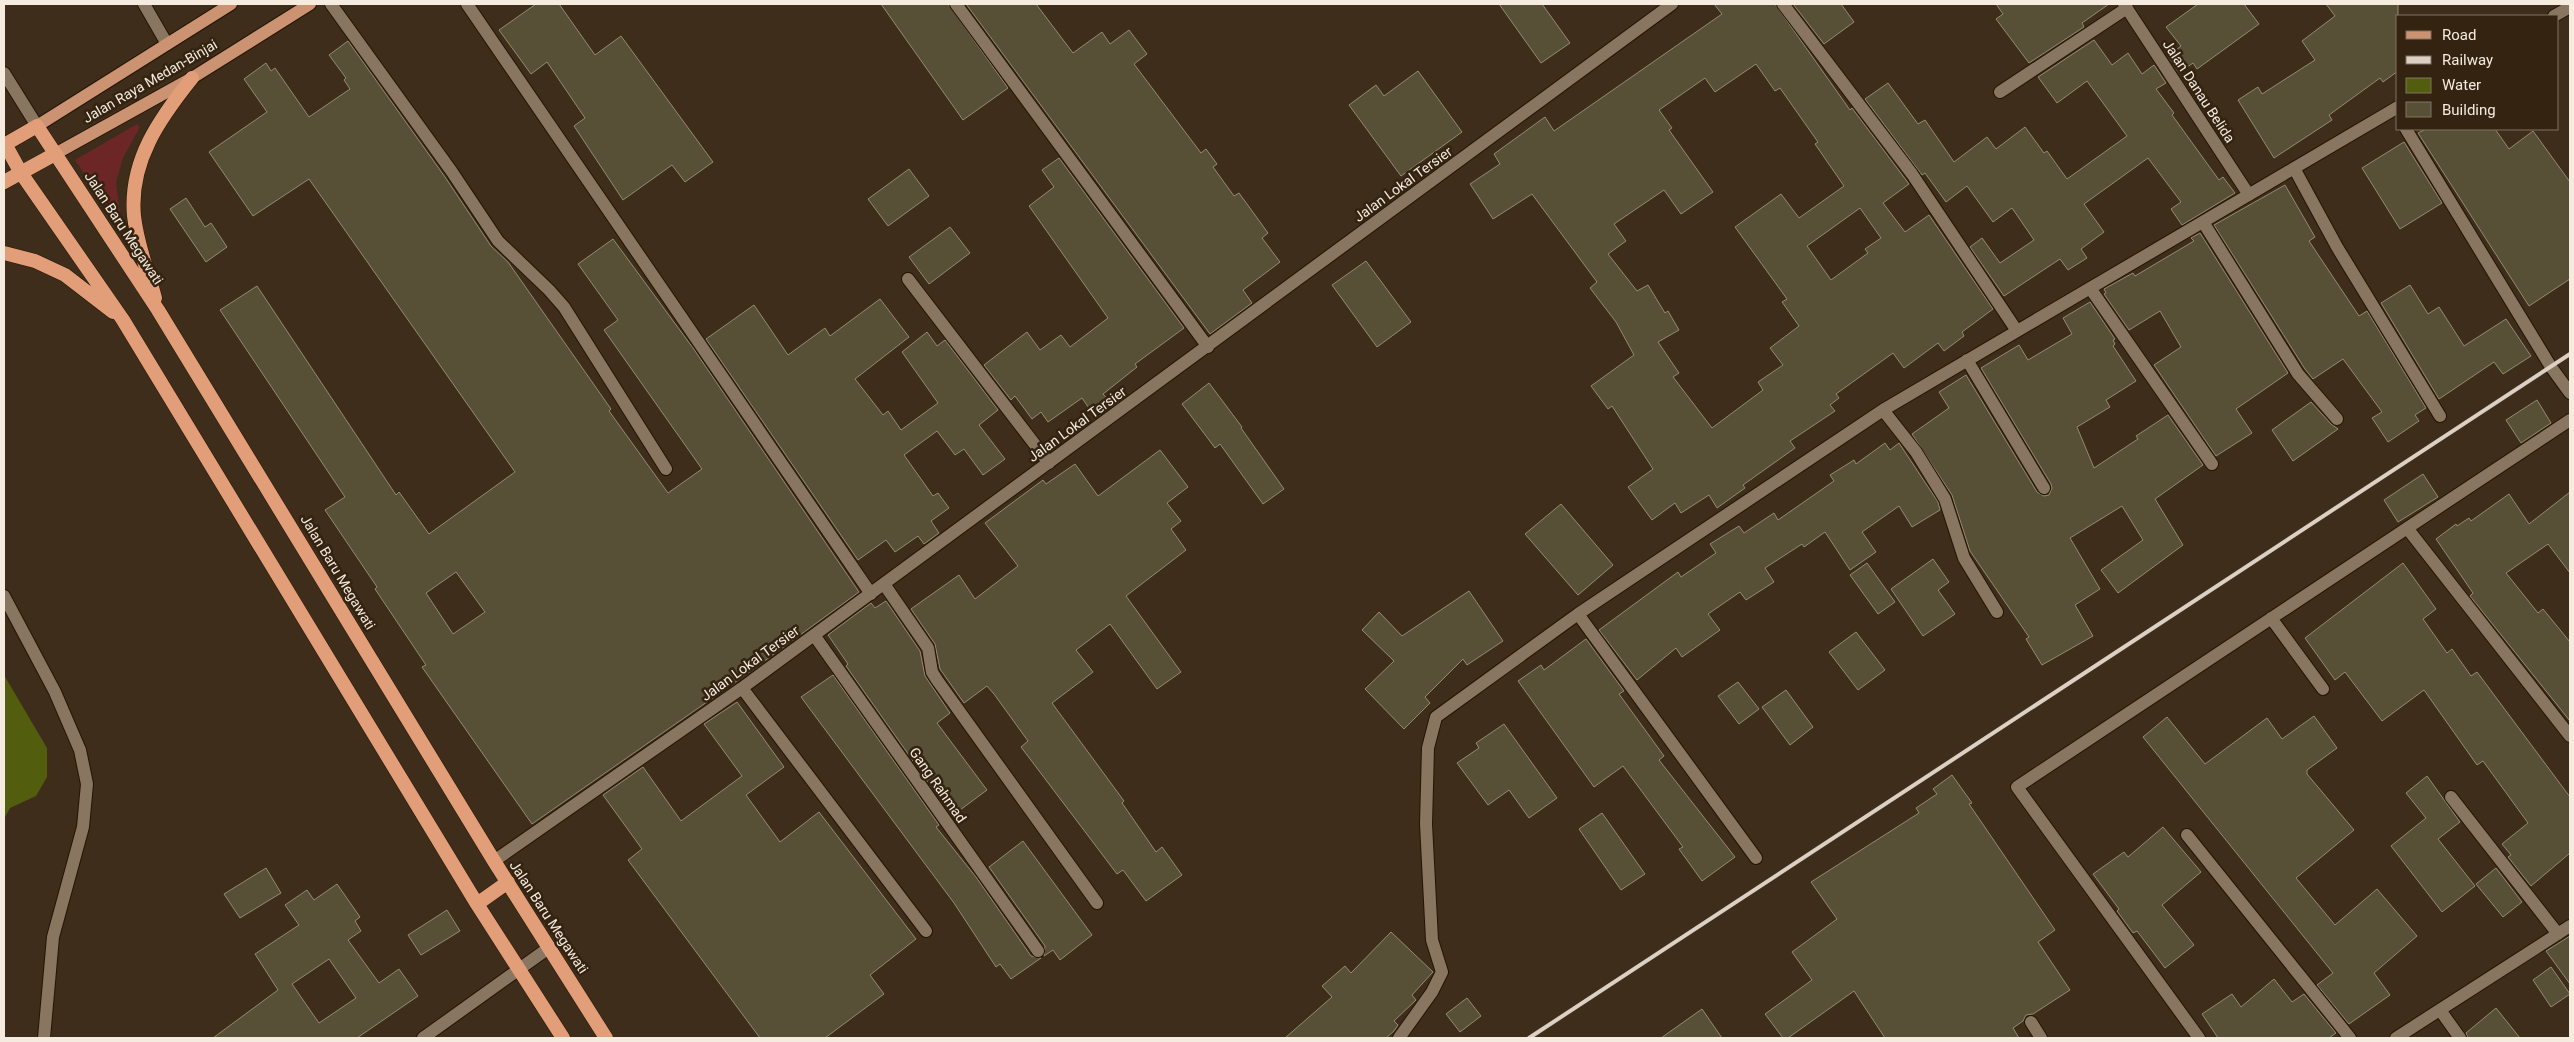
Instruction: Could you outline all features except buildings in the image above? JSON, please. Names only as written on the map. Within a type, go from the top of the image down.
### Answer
[{"type":"highway","points":[[158,310],[134,217],[134,192],[137,171],[157,123],[192,78]]},
{"type":"highway","name":"Jalan Raya Medan-Binjai","points":[[4,144],[37,126]]},
{"type":"highway","name":"Jalan Baru Megawati","points":[[37,126],[158,310],[494,862],[550,947],[606,1038]]},
{"type":"highway","points":[[4,144],[21,173],[123,320],[517,970],[564,1038]]},
{"type":"highway","name":"Jalan Raya Medan-Binjai","points":[[4,182],[56,154]]},
{"type":"highway","points":[[4,253],[35,261],[65,274],[123,320]]},
{"type":"highway","points":[[477,904],[508,882]]},
{"type":"main road","name":"Jalan Raya Medan-Binjai","points":[[37,126],[231,4]]},
{"type":"main road","name":"Jalan Raya Medan-Binjai","points":[[56,154],[192,78],[310,4]]},
{"type":"street","points":[[144,4],[166,44]]},
{"type":"street","points":[[331,4],[452,172],[498,240],[564,307],[666,469]]},
{"type":"street","points":[[467,4],[870,594]]},
{"type":"street","points":[[956,4],[1208,347]]},
{"type":"street","name":"Jalan Lokal Tersier","points":[[494,862],[742,688],[1672,4]]},
{"type":"street","points":[[1783,4],[1912,174],[2016,332]]},
{"type":"street","points":[[2000,92],[2126,6]]},
{"type":"street","name":"Jalan Danau Belida","points":[[2126,6],[2249,195]]},
{"type":"street","points":[[2556,15],[2570,6]]},
{"type":"street","points":[[4,74],[37,126]]},
{"type":"street","points":[[1399,1038],[1414,1020],[1442,972],[1432,940],[1426,824],[1428,748],[1436,717],[1578,614],[1883,410],[2294,168],[2396,112]]},
{"type":"street","points":[[2407,130],[2551,367],[2570,393]]},
{"type":"street","points":[[2294,168],[2342,255],[2440,416]]},
{"type":"street","points":[[2203,222],[2298,374],[2337,419]]},
{"type":"street","points":[[908,279],[1049,464]]},
{"type":"street","points":[[2090,288],[2212,464]]},
{"type":"street","points":[[1967,360],[2044,488]]},
{"type":"street","points":[[1883,410],[1916,452],[1938,487],[1950,510],[1964,558],[1997,612]]},
{"type":"street","points":[[2199,1038],[2017,787],[2570,420]]},
{"type":"street","points":[[2407,528],[2570,736]]},
{"type":"street","points":[[884,584],[928,648],[932,672],[937,680],[1097,903]]},
{"type":"street","points":[[4,596],[55,692],[80,750],[87,784],[83,827],[53,937],[44,1038]]},
{"type":"street","points":[[1578,614],[1756,858]]},
{"type":"street","points":[[2271,618],[2323,689]]},
{"type":"street","name":"Gang Rahmad","points":[[814,635],[1038,951]]},
{"type":"street","points":[[742,688],[926,932]]},
{"type":"street","points":[[2451,797],[2558,934]]},
{"type":"street","points":[[2187,836],[2350,1038]]},
{"type":"street","points":[[2396,1038],[2570,926]]},
{"type":"street","points":[[423,1038],[550,947]]},
{"type":"street","points":[[2440,1010],[2460,1038]]},
{"type":"street","points":[[2030,1022],[2041,1038]]},
{"type":"shaded area","points":[[137,124],[140,127],[123,158],[116,182],[121,221],[118,224],[75,160]]},
{"type":"water","points":[[4,675],[47,748],[47,777],[36,796],[10,808],[4,819]]},
{"type":"railway","points":[[1529,1038],[2570,354]]}]
